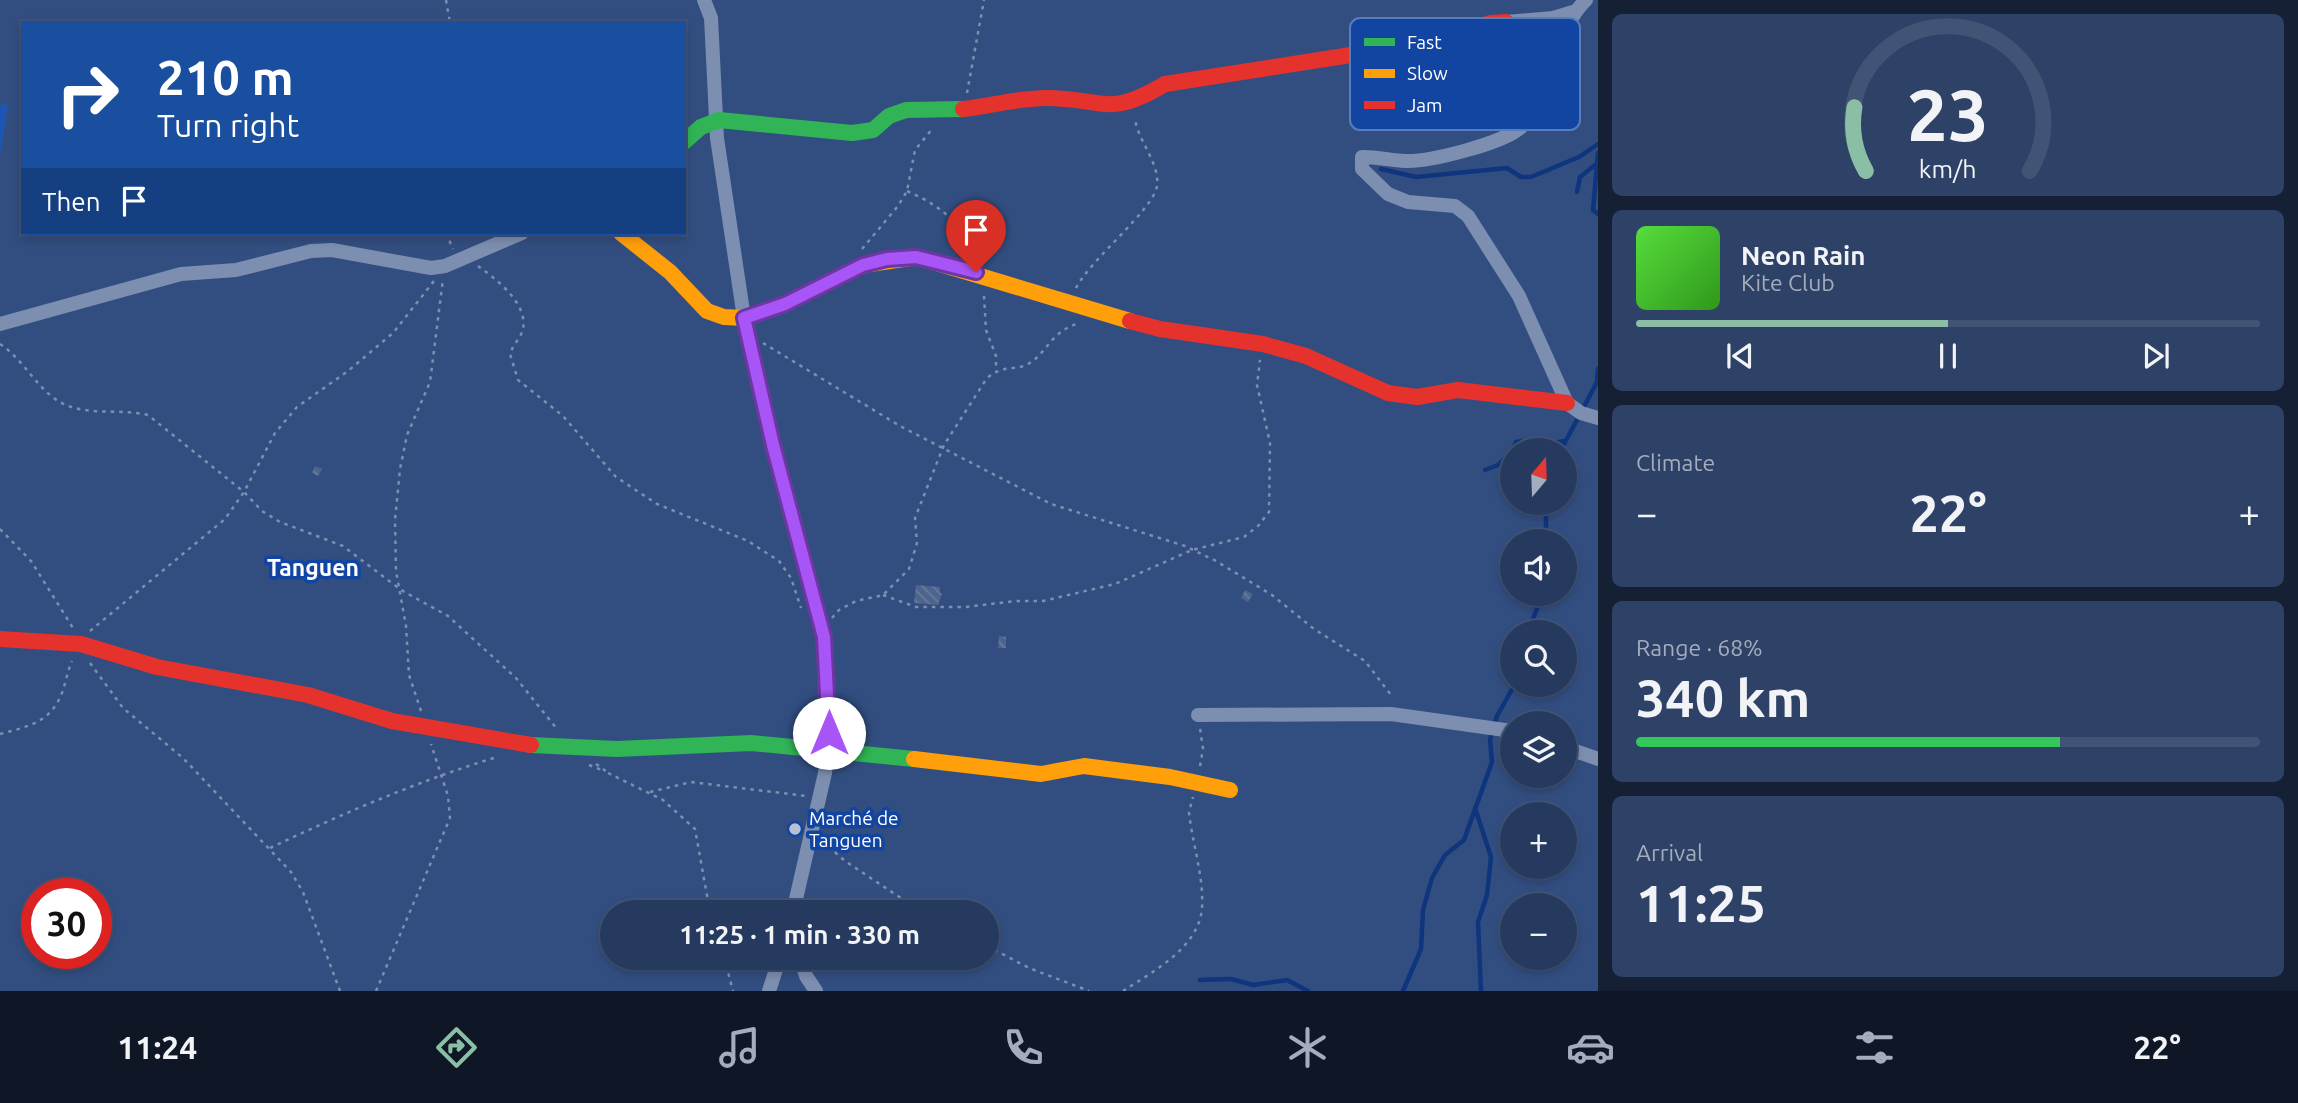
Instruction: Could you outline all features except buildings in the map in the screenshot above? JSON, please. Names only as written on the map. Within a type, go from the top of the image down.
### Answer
[{"type":"street","points":[[704,0],[711,18],[716,121],[744,318],[824,637],[830,719],[827,748],[819,798],[796,900]]},
{"type":"street","points":[[1553,18],[1573,12],[1586,0]]},
{"type":"street","points":[[1571,18],[1573,12]]},
{"type":"street","points":[[686,140],[701,127],[716,121],[742,120],[852,133],[873,130],[889,116],[906,110],[952,111],[1049,98],[1111,106],[1142,97],[1165,84],[1350,55]]},
{"type":"street","points":[[1516,130],[1509,136],[1442,157],[1406,161],[1362,158],[1362,169],[1388,194],[1408,202],[1455,206],[1468,216],[1524,305],[1566,404]]},
{"type":"street","points":[[0,324],[181,274],[236,270],[312,251],[332,250],[431,268],[445,266],[517,235]]},
{"type":"street","points":[[624,235],[670,272],[707,311],[724,317],[744,318],[785,304],[863,265],[916,257],[1160,328],[1262,344],[1306,356],[1388,393],[1417,397],[1458,390],[1566,404],[1581,413],[1598,418]]},
{"type":"street","points":[[0,639],[81,644],[157,667],[308,695],[426,728],[522,745],[617,748],[751,743],[827,748],[1041,774],[1084,766],[1170,776],[1230,790]]},
{"type":"street","points":[[1198,715],[1391,714],[1500,729]]},
{"type":"street","points":[[1577,752],[1598,759]]},
{"type":"street","points":[[769,991],[776,970]]},
{"type":"street","points":[[804,970],[816,991]]},
{"type":"path","points":[[446,0],[450,21]]},
{"type":"path","points":[[861,250],[898,206],[907,191],[915,150],[965,98],[969,89],[984,0]]},
{"type":"path","points":[[1072,325],[1077,305],[1075,290],[1081,278],[1152,200],[1157,186],[1155,170],[1137,133],[1135,117],[1142,97]]},
{"type":"path","points":[[446,235],[448,244],[494,277],[511,295],[520,311],[523,330],[510,354],[518,380],[563,416],[616,477],[657,504],[748,541],[779,561],[791,578],[802,611]]},
{"type":"path","points":[[0,734],[36,724],[58,703],[81,644],[93,628],[204,540],[225,519],[244,492],[275,433],[297,407],[348,371],[393,333],[445,266]]},
{"type":"path","points":[[376,991],[450,818],[449,796],[439,775],[409,675],[401,590],[396,570],[395,520],[400,469],[407,435],[430,382],[437,311],[445,266]]},
{"type":"path","points":[[824,637],[830,620],[839,610],[883,595],[909,569],[917,543],[915,518],[944,446],[987,378],[996,371],[1028,365],[1052,338],[1072,325],[1085,322]]},
{"type":"path","points":[[748,335],[900,426],[944,446],[1051,504],[1192,550],[1272,595],[1314,629],[1365,661],[1391,695]]},
{"type":"path","points":[[0,344],[14,353],[58,401],[95,411],[128,410],[148,415],[244,492],[262,511],[280,522],[343,546],[401,590],[448,616],[516,678],[574,747],[607,772]]},
{"type":"path","points":[[883,595],[916,607],[1043,601],[1115,584],[1192,550],[1244,537],[1258,526],[1269,512],[1270,443],[1257,385],[1262,344]]},
{"type":"path","points":[[0,529],[31,561],[64,610],[92,667],[123,708],[183,758],[291,872],[303,892],[340,991]]},
{"type":"path","points":[[1123,991],[1165,964],[1194,933],[1202,909],[1189,812],[1203,749],[1198,715]]},
{"type":"path","points":[[270,849],[349,810],[439,775],[508,754],[522,745]]},
{"type":"path","points":[[584,763],[650,792],[687,818],[695,828],[708,900]]},
{"type":"path","points":[[650,792],[691,782],[819,798]]},
{"type":"path","points":[[811,832],[845,861],[904,900]]},
{"type":"path","points":[[999,952],[1029,968],[1089,991]]},
{"type":"path","points":[[727,970],[733,991]]},
{"type":"green space","points":[[8,104],[0,156],[0,105]]},
{"type":"waterway","points":[[1381,169],[1416,177],[1507,168],[1521,177],[1531,177],[1579,157],[1598,144]]},
{"type":"waterway","points":[[1598,153],[1593,210],[1598,214]]},
{"type":"waterway","points":[[1577,192],[1580,177],[1595,165]]},
{"type":"waterway","points":[[1567,438],[1597,382],[1598,369]]},
{"type":"waterway","points":[[1485,470],[1500,463]]},
{"type":"waterway","points":[[1546,515],[1546,529]]},
{"type":"waterway","points":[[1533,620],[1538,606]]},
{"type":"waterway","points":[[1403,991],[1421,949],[1423,910],[1432,878],[1445,855],[1464,840],[1492,762],[1490,740],[1497,716],[1508,697]]},
{"type":"waterway","points":[[1475,808],[1491,857],[1487,895],[1478,922],[1481,991]]},
{"type":"waterway","points":[[1200,980],[1231,979],[1253,985],[1287,980],[1308,991]]},
{"type":"traffic: fast","points":[[686,140],[701,127],[719,120],[852,133],[873,130],[889,116],[906,110],[963,109]]},
{"type":"traffic: fast","points":[[531,745],[617,749],[751,743],[914,759]]},
{"type":"traffic: slow","points":[[624,235],[670,272],[707,311],[724,317],[744,318],[785,304],[863,265],[917,257],[1130,321]]},
{"type":"traffic: slow","points":[[914,759],[1041,774],[1084,766],[1170,777],[1230,790]]},
{"type":"traffic: jam","points":[[963,109],[1039,98],[1119,103],[1132,100],[1165,84],[1350,55]]},
{"type":"traffic: jam","points":[[1130,321],[1160,329],[1263,344],[1306,356],[1388,393],[1417,397],[1458,390],[1567,403]]},
{"type":"traffic: jam","points":[[0,639],[81,644],[157,667],[308,695],[392,721],[531,745]]},
{"type":"place","name":"Marché de Tanguen","points":[[795,829]]},
{"type":"district","name":"Tanguen","points":[[313,568]]},
{"type":"route","points":[[829,733],[824,637],[773,445],[744,318],[785,304],[863,265],[887,259],[916,257],[976,272]]}]
